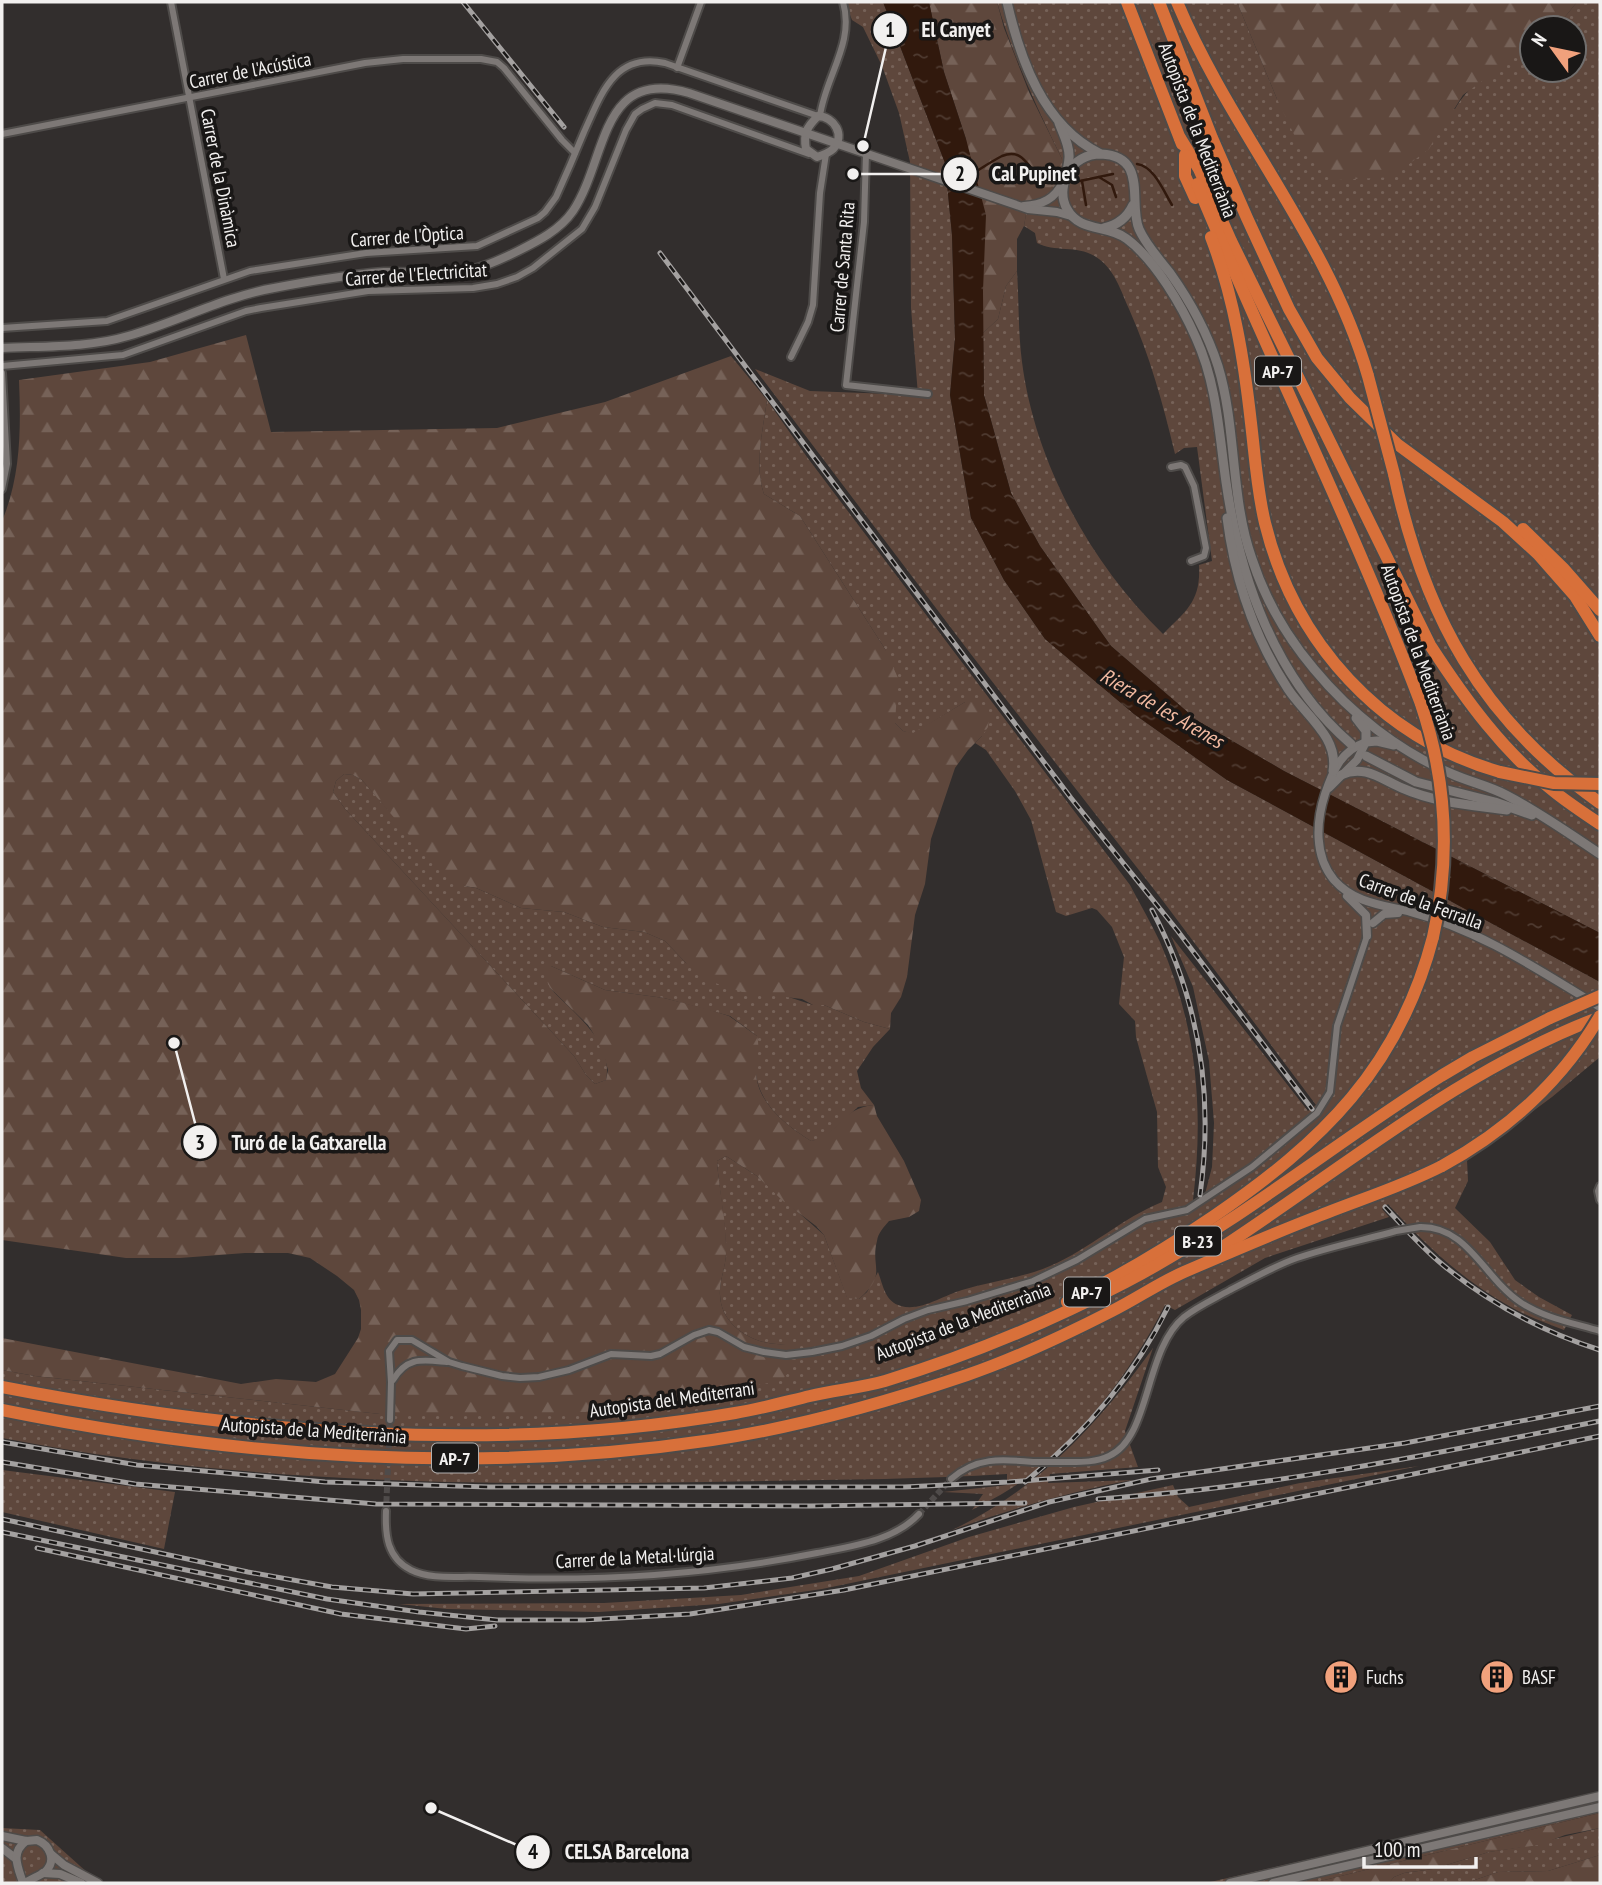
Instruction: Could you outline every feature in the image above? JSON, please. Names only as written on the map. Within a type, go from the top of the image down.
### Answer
[{"type":"highway","name":"Autopista de la Mediterrània","points":[[814,1395],[930,1358],[1049,1311],[1135,1266],[1259,1184],[1327,1126],[1364,1081],[1406,1012],[1433,937],[1443,884],[1445,819],[1437,759],[1421,704],[1357,543],[1240,287],[1185,155],[1127,2]]},
{"type":"highway","name":"Autopista de la Mediterrània","points":[[1159,2],[1212,138],[1269,268],[1298,326],[1329,374],[1397,444],[1487,510],[1524,541],[1568,588],[1600,636]]},
{"type":"highway","points":[[1177,2],[1201,57],[1276,181],[1318,257],[1346,316],[1368,376],[1417,561],[1438,614],[1462,660],[1518,733],[1560,773],[1600,803]]},
{"type":"highway","points":[[1180,138],[1199,169],[1231,241],[1430,645],[1457,686],[1500,741],[1555,792],[1600,824]]},
{"type":"highway","points":[[1185,155],[1185,176],[1214,245],[1237,327],[1265,523],[1278,569],[1297,610],[1336,668],[1372,704],[1393,721],[1438,748],[1500,772],[1554,783],[1600,784]]},
{"type":"highway","points":[[1379,425],[1402,438],[1523,529],[1600,610]]},
{"type":"highway","name":"B-23","points":[[814,1395],[874,1384],[958,1357],[1049,1319],[1116,1287],[1225,1224],[1441,1076],[1550,1018],[1600,996]]},
{"type":"highway","name":"Autopista de la Mediterrània","points":[[2,1410],[187,1439],[344,1454],[515,1457],[644,1449],[715,1440],[806,1422],[871,1405],[968,1374],[1045,1344],[1179,1274],[1442,1166],[1488,1138],[1542,1093],[1577,1051],[1600,1016]]},
{"type":"highway","name":"B-23","points":[[1179,1274],[1286,1206],[1424,1109],[1489,1070],[1600,1016]]},
{"type":"highway","name":"Autopista de la Mediterrània","points":[[2,1387],[161,1413],[241,1422],[388,1433],[535,1433]]},
{"type":"highway","name":"Autopista del Mediterrani","points":[[535,1433],[683,1421],[738,1413],[814,1395]]},
{"type":"main road","points":[[1007,2],[1024,62],[1059,123],[1069,153],[1064,202],[1071,216],[1083,225],[1120,234],[1136,246],[1172,294],[1191,326],[1212,385],[1226,485],[1248,584],[1264,625],[1305,693],[1332,727],[1351,744]]},
{"type":"main road","points":[[1059,123],[1074,139],[1100,154],[1119,160],[1130,171],[1136,185],[1136,220],[1140,232],[1192,306],[1218,366],[1227,407],[1243,524],[1256,572],[1270,603],[1294,644],[1364,728],[1366,743],[1377,741],[1402,747]]},
{"type":"main road","points":[[1065,178],[1080,159],[1100,154]]},
{"type":"main road","points":[[1095,228],[1108,227],[1119,222],[1128,214],[1135,200]]},
{"type":"main road","points":[[1226,485],[1230,538],[1243,596],[1261,640],[1282,678],[1301,707],[1329,741],[1337,774],[1362,771],[1437,800],[1530,814]]},
{"type":"main road","points":[[1345,704],[1402,747],[1452,775],[1510,797],[1600,854]]},
{"type":"main road","points":[[1366,756],[1416,782],[1495,802],[1530,814],[1568,834]]},
{"type":"street","name":"Carrer de la Dinàmica","points":[[170,2],[224,279]]},
{"type":"street","points":[[677,68],[701,2]]},
{"type":"street","points":[[791,357],[808,322],[813,304],[822,171],[817,155],[804,142],[804,132],[819,116],[846,34],[847,19],[843,2]]},
{"type":"street","name":"Carrer de l'Acústica","points":[[2,134],[383,61],[481,59],[497,62],[504,68],[575,153]]},
{"type":"street","name":"Carrer de l'Òptica","points":[[2,328],[107,321],[250,271],[366,253],[466,248],[488,243],[545,212],[556,197],[601,94],[614,76],[629,66],[646,61],[677,68],[819,116]]},
{"type":"street","points":[[2,348],[113,340],[240,295],[274,288],[374,273],[448,273],[485,266],[546,236],[566,220],[580,198],[619,108],[635,93],[649,88],[679,90],[1033,211],[1057,212],[1071,216]]},
{"type":"street","name":"Carrer de l'Electricitat","points":[[2,366],[123,355],[261,308],[369,291],[461,289],[508,281],[533,268],[582,229],[595,207],[630,121],[642,109],[656,103],[672,105],[817,155]]},
{"type":"street","points":[[803,112],[810,124]]},
{"type":"street","points":[[819,116],[828,118],[835,124],[837,143]]},
{"type":"street","name":"Carrer de l'Electricitat","points":[[782,144],[804,142]]},
{"type":"street","points":[[817,155],[837,143]]},
{"type":"street","name":"Carrer de Santa Rita","points":[[866,153],[864,222],[846,384],[928,394]]},
{"type":"street","points":[[1015,204],[1043,203],[1056,194],[1065,178]]},
{"type":"street","points":[[2,373],[7,464],[2,489]]},
{"type":"street","points":[[1171,467],[1185,467],[1194,486],[1206,548],[1204,556],[1191,561]]},
{"type":"street","points":[[1337,774],[1346,753],[1366,743]]},
{"type":"street","name":"Carrer de la Ferralla","points":[[1337,774],[1325,795],[1318,822],[1320,850],[1334,879],[1352,895],[1371,903],[1443,922],[1494,945],[1600,1007]]},
{"type":"street","points":[[1334,879],[1366,915],[1367,936]]},
{"type":"street","points":[[391,1382],[403,1367],[416,1360],[449,1362],[502,1377],[539,1377],[569,1370],[611,1354],[660,1354],[694,1335],[709,1330],[718,1332],[744,1347],[786,1355],[842,1346],[872,1336],[928,1310],[1033,1281],[1086,1255],[1145,1219],[1187,1210],[1252,1167],[1291,1137],[1321,1108],[1332,1084],[1337,1026],[1373,923],[1375,912],[1371,903]]},
{"type":"street","points":[[1373,923],[1384,914],[1411,912]]},
{"type":"street","points":[[1600,1186],[1600,1200]]},
{"type":"street","points":[[951,1479],[967,1467],[983,1460],[1062,1462],[1102,1459],[1115,1453],[1133,1430],[1163,1343],[1186,1315],[1296,1258],[1396,1231],[1420,1227],[1441,1230],[1460,1241],[1501,1287],[1524,1304],[1554,1318],[1600,1331]]},
{"type":"street","points":[[390,1420],[389,1351],[397,1340],[412,1340],[449,1362]]},
{"type":"street","name":"Carrer de la Metal·lúrgia","points":[[386,1511],[387,1544],[397,1559],[412,1570],[428,1575],[505,1578],[642,1575],[785,1560],[877,1539],[898,1531],[919,1514]]},
{"type":"street","points":[[1230,1883],[1600,1796]]},
{"type":"street","points":[[1273,1883],[1600,1807]]},
{"type":"street","points":[[2,1836],[42,1842],[64,1865],[98,1883]]},
{"type":"street","points":[[15,1858],[26,1841]]},
{"type":"street","points":[[2,1849],[15,1858],[24,1883],[50,1865],[51,1854]]},
{"type":"street","points":[[18,1867],[26,1874],[60,1874],[81,1883]]},
{"type":"green space","points":[[845,2],[883,2],[945,163],[952,235],[955,338],[950,395],[971,518],[1004,580],[1045,639],[1134,714],[1227,780],[1600,982],[1600,1057],[1552,1097],[1467,1160],[1468,1181],[1455,1208],[1490,1242],[1515,1280],[1572,1315],[1564,1330],[1516,1310],[1476,1285],[1430,1247],[1388,1204],[1382,1209],[1389,1217],[1265,1258],[1175,1310],[1165,1305],[1118,1382],[1078,1431],[1034,1472],[972,1510],[983,1494],[943,1492],[1007,1485],[1007,1474],[706,1482],[441,1482],[264,1473],[89,1453],[2,1438],[2,1370],[35,1376],[380,1414],[787,1344],[753,1339],[734,1326],[722,1307],[720,1290],[726,1241],[717,1161],[726,1156],[757,1176],[824,1235],[847,1297],[859,1299],[867,1292],[878,1272],[891,1301],[908,1307],[924,1305],[962,1290],[1029,1274],[1050,1266],[1079,1251],[1133,1216],[1162,1202],[1166,1187],[1158,1167],[1157,1112],[1136,1037],[1135,1021],[1119,1004],[1124,957],[1112,927],[1092,908],[1066,916],[1056,912],[1031,820],[1015,791],[986,750],[975,743],[982,736],[965,702],[913,734],[903,731],[895,723],[885,649],[800,516],[764,494],[760,460],[767,400],[807,457],[1130,885],[1160,942],[1190,1037],[1198,1134],[1193,1200],[1205,1194],[1212,1167],[1214,1123],[1209,1061],[1193,987],[1171,936],[1308,1111],[1316,1105],[755,369],[810,391],[918,395],[911,308],[910,162],[899,113],[882,66],[863,27],[852,20]]},
{"type":"green space","points":[[929,2],[997,2],[1004,28],[1029,92],[1062,159],[1058,176],[1046,196],[1028,203],[1024,226],[1017,239],[1017,271],[1006,286],[998,319],[983,333],[983,291],[966,139],[944,72]]},
{"type":"green space","points":[[997,2],[1237,2],[1277,99],[1455,109],[1479,81],[1518,54],[1518,84],[1588,84],[1588,14],[1567,14],[1577,2],[1600,2],[1600,933],[1284,771],[1198,721],[1111,646],[1040,546],[1011,493],[984,395],[983,333],[998,319],[1006,286],[1017,271],[1022,362],[1029,400],[1053,474],[1090,544],[1112,576],[1163,634],[1191,604],[1198,588],[1199,565],[1212,561],[1197,447],[1184,448],[1175,454],[1150,362],[1113,275],[1105,264],[1092,254],[1037,243],[1035,233],[1024,226],[1028,202],[1062,159],[1003,22]]},
{"type":"green space","points":[[1237,2],[1577,2],[1567,14],[1518,14],[1518,55],[1463,95],[1429,149],[1392,177],[1338,180],[1299,145]]},
{"type":"green space","points":[[246,335],[271,432],[497,428],[605,402],[731,356],[767,400],[760,460],[764,494],[800,516],[885,649],[898,678],[895,723],[903,731],[913,733],[965,702],[976,702],[984,708],[989,717],[988,727],[982,736],[955,768],[931,839],[925,884],[915,915],[907,977],[901,997],[891,1013],[890,1029],[864,1022],[824,1005],[813,1005],[802,999],[742,992],[712,982],[686,963],[665,941],[644,932],[603,927],[564,912],[521,908],[476,888],[465,886],[437,868],[362,780],[344,774],[336,781],[333,792],[345,809],[574,1056],[595,1084],[606,1080],[608,1070],[593,1033],[550,988],[541,968],[551,966],[605,990],[664,998],[729,1016],[757,1036],[757,1081],[767,1102],[792,1128],[811,1141],[821,1138],[854,1111],[874,1105],[877,1116],[904,1161],[921,1200],[919,1211],[909,1217],[889,1221],[880,1233],[875,1250],[876,1276],[859,1299],[847,1298],[824,1235],[816,1226],[783,1201],[757,1176],[726,1156],[717,1161],[726,1241],[720,1290],[722,1307],[734,1326],[743,1333],[764,1342],[787,1344],[794,1351],[796,1362],[784,1378],[637,1409],[507,1416],[380,1414],[35,1376],[2,1370],[2,1338],[241,1384],[276,1379],[316,1382],[335,1374],[361,1329],[361,1310],[354,1290],[310,1258],[288,1253],[245,1253],[180,1258],[126,1258],[2,1240],[2,521],[16,469],[20,434],[19,380],[150,362]]},
{"type":"green space","points":[[344,774],[362,780],[397,820],[465,886],[476,888],[521,908],[564,912],[603,927],[644,932],[665,941],[686,963],[813,1005],[824,1005],[864,1022],[890,1029],[873,1047],[857,1071],[861,1088],[874,1105],[858,1107],[823,1139],[811,1141],[786,1123],[765,1100],[756,1075],[757,1036],[730,1016],[664,998],[605,990],[551,966],[550,988],[590,1029],[604,1053],[606,1080],[595,1084],[574,1056],[345,809],[333,792],[336,781]]},
{"type":"green space","points":[[1153,1348],[1125,1431],[1138,1467],[1050,1474],[1048,1483],[1133,1480],[1042,1501],[952,1530],[983,1514],[1039,1475],[1088,1428]]},
{"type":"green space","points":[[1419,1466],[822,1589],[719,1604],[599,1612],[447,1609],[399,1604],[604,1603],[741,1595],[859,1576],[969,1537],[1074,1507],[1173,1485],[1178,1497],[1189,1507],[1300,1483]]},
{"type":"green space","points":[[2,1470],[175,1492],[164,1549],[2,1512]]},
{"type":"green space","points":[[1600,1792],[1600,1813],[1312,1883],[1206,1883]]},
{"type":"green space","points":[[1600,1813],[1600,1828],[1565,1835],[1539,1845],[1489,1852],[1433,1869],[1404,1873],[1394,1877],[1389,1883],[1312,1883]]},
{"type":"green space","points":[[2,1828],[40,1830],[99,1883],[2,1883]]},
{"type":"green space","points":[[1600,1828],[1600,1855],[1548,1871],[1498,1872],[1466,1883],[1389,1883],[1394,1877],[1404,1873],[1433,1869],[1489,1852]]},
{"type":"green space","points":[[1600,1855],[1600,1883],[1466,1883],[1498,1872],[1548,1871]]},
{"type":"water","name":"Riera de les Arenes","points":[[883,2],[929,2],[944,72],[966,139],[986,215],[983,291],[984,395],[1011,493],[1040,546],[1111,646],[1198,721],[1284,771],[1600,933],[1600,982],[1227,780],[1134,714],[1045,639],[1004,580],[971,518],[950,395],[955,338],[952,235],[945,163]]},
{"type":"waterway","points":[[972,174],[1002,156],[1011,154],[1024,159],[1038,176],[1052,183]]},
{"type":"waterway","points":[[1137,164],[1149,169],[1172,205]]},
{"type":"waterway","points":[[1080,181],[1113,174]]},
{"type":"waterway","points":[[1099,177],[1112,185],[1116,197]]},
{"type":"waterway","points":[[1082,181],[1086,205]]},
{"type":"tunnel","points":[[386,1511],[390,1420]]},
{"type":"tunnel","points":[[919,1514],[951,1479]]},
{"type":"railway","points":[[463,2],[564,127]]},
{"type":"railway","points":[[660,253],[1071,798],[1177,930],[1312,1109]]},
{"type":"railway","points":[[1152,910],[1181,978],[1199,1049],[1205,1121],[1200,1195]]},
{"type":"railway","points":[[1385,1207],[1435,1258],[1479,1292],[1537,1325],[1600,1350]]},
{"type":"railway","points":[[1025,1482],[1088,1424],[1124,1380],[1155,1333],[1168,1307]]},
{"type":"railway","points":[[2,1519],[248,1572],[332,1587],[413,1594],[704,1588],[792,1578],[832,1569],[915,1546],[1049,1502],[1151,1479],[1405,1443],[1600,1406]]},
{"type":"railway","points":[[1098,1499],[1287,1478],[1600,1421]]},
{"type":"railway","points":[[2,1532],[327,1599],[419,1612],[497,1620],[584,1620],[690,1614],[844,1590],[1600,1436]]},
{"type":"railway","points":[[2,1442],[137,1465],[325,1482],[489,1487],[904,1487],[1158,1470]]},
{"type":"railway","points":[[2,1462],[135,1484],[376,1504],[810,1506],[1025,1503]]},
{"type":"railway","points":[[37,1548],[341,1614],[466,1629],[495,1626]]},
{"type":"place","name":"El Canyet","points":[[863,146]]},
{"type":"place","name":"Cal Pupinet","points":[[853,174]]},
{"type":"place","name":"Turó de la Gatxarella","points":[[174,1043]]},
{"type":"place","name":"Fuchs","points":[[1341,1677]]},
{"type":"place","name":"BASF","points":[[1497,1677]]},
{"type":"place","name":"CELSA Barcelona","points":[[431,1808]]}]
